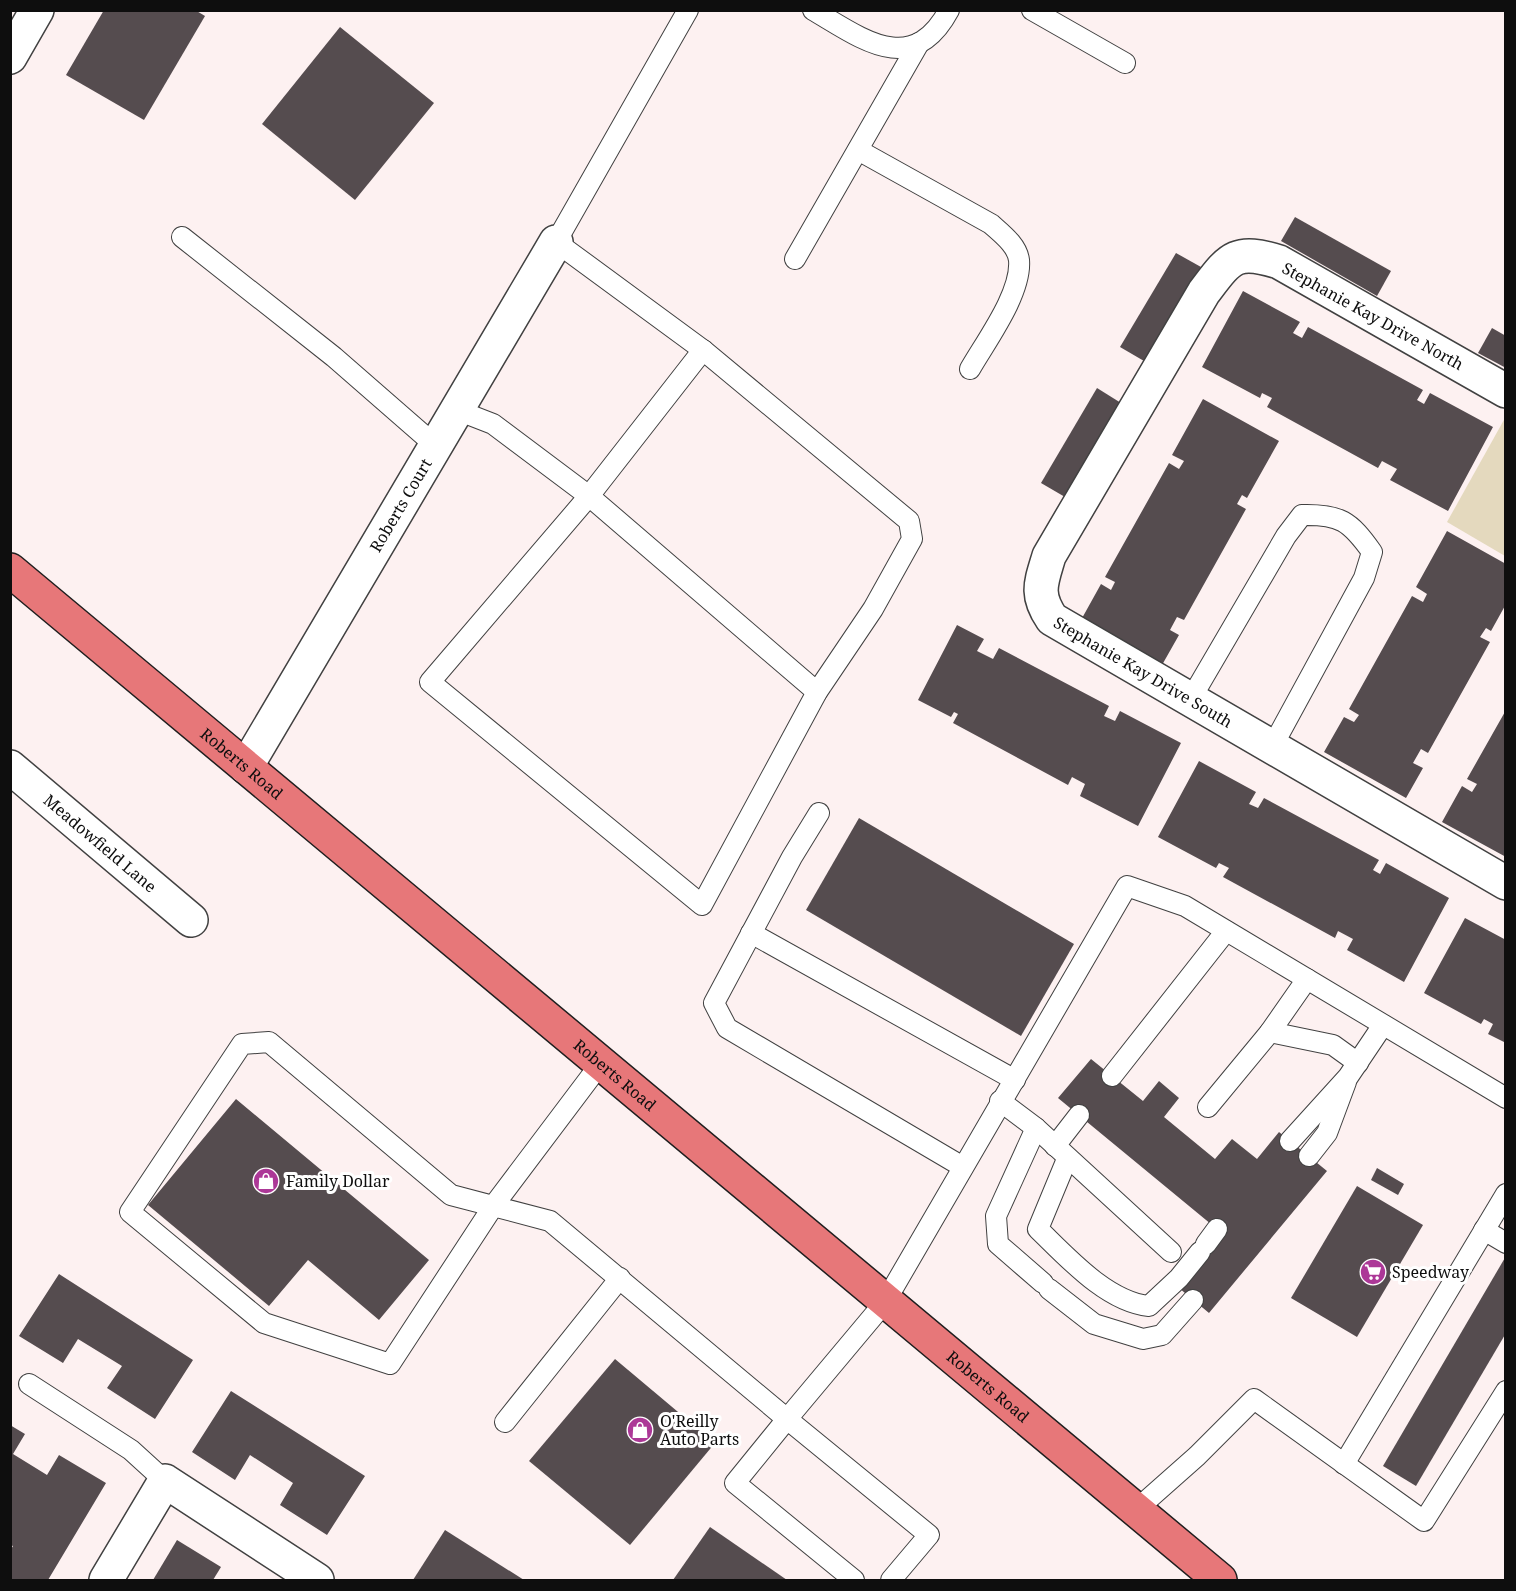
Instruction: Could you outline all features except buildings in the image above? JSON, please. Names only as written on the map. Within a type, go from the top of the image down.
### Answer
[{"type":"main road","name":"Roberts Road","points":[[10,570],[1220,1581]]},
{"type":"street","points":[[10,57],[37,10]]},
{"type":"street","name":"Roberts Court","points":[[246,767],[556,242]]},
{"type":"street","name":"Stephanie Kay Drive North","points":[[1237,257],[1254,254],[1279,262],[1506,391]]},
{"type":"street","name":"Stephanie Kay Drive South","points":[[1237,257],[1224,266],[1204,292],[1049,556],[1040,588],[1042,604],[1052,619],[1189,702],[1272,747],[1506,883]]},
{"type":"street","name":"Meadowfield Lane","points":[[10,767],[191,920]]},
{"type":"street","points":[[106,1581],[165,1481],[316,1581]]},
{"type":"lane","points":[[688,10],[556,242],[703,350],[909,521],[912,539],[873,609],[817,692],[702,905],[430,682],[589,496],[703,350]]},
{"type":"lane","points":[[813,10],[877,47],[894,48],[919,43]]},
{"type":"lane","points":[[795,259],[919,43],[939,27],[948,10]]},
{"type":"lane","points":[[1032,10],[1125,63]]},
{"type":"lane","points":[[858,150],[991,224],[1008,239],[1019,259],[1017,281],[1008,302],[970,369]]},
{"type":"lane","points":[[182,237],[334,357],[436,446]]},
{"type":"lane","points":[[457,410],[494,424],[589,496],[817,692]]},
{"type":"lane","points":[[1189,702],[1286,536],[1302,515],[1324,514],[1346,520],[1372,552],[1364,578],[1272,747]]},
{"type":"lane","points":[[819,813],[714,1003],[727,1028],[963,1167]]},
{"type":"lane","points":[[854,1581],[735,1483],[885,1302],[1127,886],[1185,906],[1506,1098]]},
{"type":"lane","points":[[1112,1076],[1226,931]]},
{"type":"lane","points":[[751,933],[1015,1080]]},
{"type":"lane","points":[[1208,1107],[1270,1032],[1307,979]]},
{"type":"lane","points":[[1290,1141],[1353,1070],[1383,1025]]},
{"type":"lane","points":[[1270,1032],[1333,1045],[1353,1070]]},
{"type":"lane","points":[[601,1063],[494,1205],[390,1364],[264,1323],[130,1212],[242,1044],[269,1042],[451,1195],[494,1205],[550,1221],[929,1535],[891,1581]]},
{"type":"lane","points":[[1308,1156],[1327,1133],[1353,1070]]},
{"type":"lane","points":[[1000,1101],[1036,1128],[1171,1252]]},
{"type":"lane","points":[[1079,1115],[1061,1153],[1038,1229],[1090,1278],[1134,1305],[1149,1306],[1179,1278],[1208,1242]]},
{"type":"lane","points":[[1036,1128],[996,1216],[998,1244],[1094,1324],[1143,1340],[1162,1335],[1193,1300]]},
{"type":"lane","points":[[1344,1464],[1506,1194]]},
{"type":"lane","points":[[1484,1230],[1506,1243]]},
{"type":"lane","points":[[505,1422],[620,1278]]},
{"type":"lane","points":[[29,1384],[131,1450],[165,1481]]},
{"type":"lane","points":[[1136,1510],[1197,1456],[1254,1399],[1425,1521],[1506,1391]]},
{"type":"shaded area","points":[[1505,418],[1505,556],[1447,522]]},
{"type":"place","name":"Family Dollar","points":[[266,1181]]},
{"type":"place","name":"Speedway","points":[[1373,1272]]},
{"type":"place","name":"O'Reilly Auto Parts","points":[[640,1430]]}]
